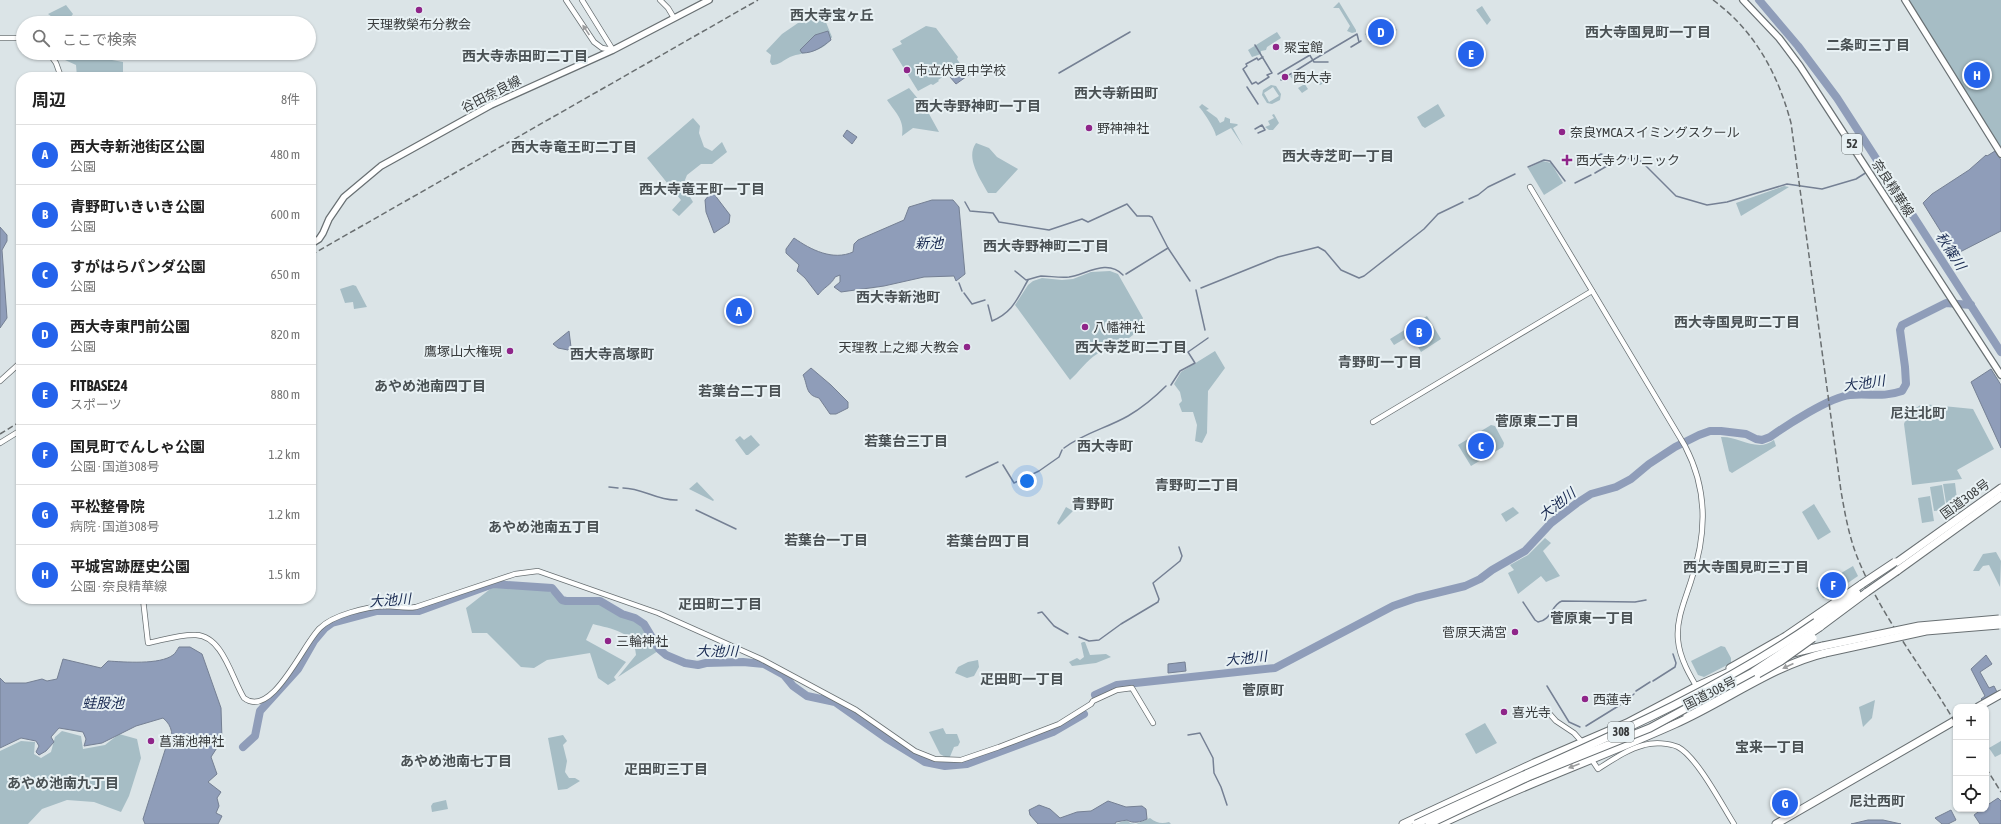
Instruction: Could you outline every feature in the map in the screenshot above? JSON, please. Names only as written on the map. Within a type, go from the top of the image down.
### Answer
[{"type":"highway","name":"国道308号","points":[[1429,824],[1528,777],[1650,728],[1753,672],[1820,626],[1864,588],[2001,488]]},
{"type":"highway","name":"国道308号","points":[[1896,565],[2001,496]]},
{"type":"highway","points":[[1697,686],[1773,644],[1864,588],[1896,565]]},
{"type":"highway","name":"国道308号","points":[[1441,824],[1541,779],[1675,724],[1708,705],[1824,650],[1919,626],[2000,622]]},
{"type":"highway","points":[[1708,705],[1781,661],[1820,626]]},
{"type":"highway","name":"国道308号","points":[[1416,824],[1508,780],[1570,754],[1663,710],[1820,626]]},
{"type":"highway","name":"国道308号","points":[[1403,824],[1640,717],[1697,686],[1736,669],[1805,650],[1824,650]]},
{"type":"highway","name":"308","points":[[1570,754],[1658,719],[1745,673],[1805,650]]},
{"type":"highway","points":[[1983,704],[2001,694]]},
{"type":"highway","points":[[1776,824],[1953,722]]},
{"type":"main road","name":"谷田奈良線","points":[[316,241],[323,233],[329,219],[344,197],[381,166],[491,105],[613,50],[709,0]]},
{"type":"main road","name":"奈良精華線","points":[[1743,0],[1778,38],[1800,66],[2001,375]]},
{"type":"main road","points":[[1905,0],[2001,154]]},
{"type":"street","points":[[566,0],[594,42],[602,48],[613,50]]},
{"type":"street","points":[[582,0],[613,50]]},
{"type":"street","points":[[660,0],[668,8],[674,18]]},
{"type":"street","points":[[0,38],[16,38]]},
{"type":"street","points":[[54,60],[59,72]]},
{"type":"street","points":[[1530,187],[1681,438],[1700,482],[1704,511],[1704,527],[1698,560],[1681,612],[1678,630],[1681,655],[1708,705]]},
{"type":"street","points":[[1373,422],[1592,291]]},
{"type":"street","points":[[0,381],[16,367]]},
{"type":"street","points":[[0,442],[16,433]]},
{"type":"street","points":[[144,604],[148,643],[195,635],[209,638],[224,656],[244,698],[249,702],[254,703],[265,699],[278,686],[296,664],[319,628],[334,618],[385,606],[409,608],[416,607],[516,574],[538,571],[658,613],[760,659],[856,710],[915,751],[930,758],[948,761],[961,760],[1059,724],[1091,704],[1093,701],[1121,689],[1132,688],[1153,723]]},
{"type":"street","points":[[1548,712],[1559,724],[1574,733],[1582,742],[1598,769],[1616,758],[1643,745],[1657,744],[1676,747],[1693,761],[1734,824]]},
{"type":"shaded area","points":[[1908,0],[2001,0],[2001,149],[1968,99],[1969,98]]},
{"type":"shaded area","points":[[1339,2],[1356,32],[1352,33],[1347,31],[1350,26],[1339,8],[1333,8]]},
{"type":"shaded area","points":[[66,5],[73,14],[71,16],[51,16],[48,14]]},
{"type":"shaded area","points":[[1482,6],[1491,20],[1487,25],[1476,10]]},
{"type":"shaded area","points":[[821,17],[825,20],[832,37],[824,46],[813,51],[790,57],[775,65],[772,65],[770,62],[771,55],[766,51],[782,34],[798,23]]},
{"type":"shaded area","points":[[1390,19],[1397,30],[1374,44],[1371,44],[1365,34]]},
{"type":"shaded area","points":[[926,26],[936,28],[958,57],[957,59],[961,65],[933,85],[931,84],[918,91],[892,49],[902,44],[900,41]]},
{"type":"shaded area","points":[[1277,32],[1281,38],[1267,47],[1266,50],[1261,51],[1261,54],[1252,57],[1248,50]]},
{"type":"shaded area","points":[[65,60],[112,60],[123,62],[123,72],[77,72],[76,65]]},
{"type":"shaded area","points":[[1297,72],[1301,77],[1303,76],[1304,79],[1302,80],[1308,89],[1302,93],[1298,88],[1303,85],[1300,80],[1294,81],[1290,76]]},
{"type":"shaded area","points":[[1326,72],[1331,80],[1320,85],[1316,83]]},
{"type":"shaded area","points":[[1271,85],[1276,86],[1281,94],[1280,100],[1272,104],[1267,103],[1262,95],[1263,90]],"holes":[[[1273,87],[1279,96],[1269,102],[1264,93]]]},
{"type":"shaded area","points":[[909,88],[919,100],[915,104],[919,112],[923,114],[928,112],[939,132],[913,128],[902,136],[903,130],[901,121],[887,100]]},
{"type":"shaded area","points":[[1202,104],[1209,109],[1206,110],[1217,118],[1220,123],[1224,121],[1225,117],[1230,119],[1230,123],[1238,125],[1233,128],[1243,146],[1231,128],[1216,136],[1214,130],[1199,107]]},
{"type":"shaded area","points":[[1438,104],[1445,116],[1425,128],[1422,126],[1417,117]]},
{"type":"shaded area","points":[[1274,114],[1279,123],[1273,130],[1269,130],[1265,127],[1270,125],[1268,121],[1274,118],[1272,115]]},
{"type":"shaded area","points":[[693,118],[700,126],[699,133],[704,147],[712,151],[722,142],[727,152],[712,164],[701,164],[687,175],[683,185],[693,202],[679,216],[672,210],[681,200],[647,158]]},
{"type":"shaded area","points":[[976,143],[989,148],[997,157],[1018,169],[996,193],[988,193],[975,169],[972,155]]},
{"type":"shaded area","points":[[1543,161],[1551,163],[1563,183],[1544,195],[1528,168]]},
{"type":"shaded area","points":[[1784,186],[1789,187],[1741,216],[1736,203]]},
{"type":"shaded area","name":"八幡神社","points":[[1110,271],[1118,274],[1143,318],[1139,327],[1130,338],[1104,350],[1093,357],[1070,380],[1015,305],[1028,285],[1033,281],[1042,278],[1062,280],[1073,279],[1091,272]]},
{"type":"shaded area","points":[[353,285],[356,286],[367,307],[354,309],[353,302],[345,303],[340,289]]},
{"type":"shaded area","points":[[740,303],[748,313],[738,319],[731,309]]},
{"type":"shaded area","points":[[1427,316],[1441,339],[1421,352],[1411,335],[1394,345],[1390,339]]},
{"type":"shaded area","points":[[1215,351],[1225,368],[1208,391],[1207,433],[1202,443],[1195,441],[1197,425],[1193,412],[1182,412],[1179,404],[1182,401],[1180,392],[1174,384],[1181,372]]},
{"type":"shaded area","points":[[1923,404],[1973,409],[1994,449],[1957,470],[1962,479],[1912,485],[1904,424],[1911,412]]},
{"type":"shaded area","points":[[1491,425],[1495,426],[1504,443],[1503,447],[1471,466],[1458,445]]},
{"type":"shaded area","points":[[751,435],[760,445],[746,455],[735,440],[740,436],[744,440]]},
{"type":"shaded area","points":[[1721,437],[1728,437],[1761,445],[1768,444],[1774,440],[1776,446],[1732,473],[1729,471]]},
{"type":"shaded area","points":[[697,482],[714,500],[713,501],[689,489]]},
{"type":"shaded area","points":[[1955,483],[1958,507],[1947,509],[1943,484]]},
{"type":"shaded area","points":[[1942,485],[1946,510],[1934,511],[1930,487]]},
{"type":"shaded area","points":[[1930,496],[1934,521],[1922,523],[1918,498]]},
{"type":"shaded area","points":[[1814,504],[1831,532],[1818,540],[1802,512]]},
{"type":"shaded area","points":[[1066,507],[1073,511],[1059,525],[1057,523]]},
{"type":"shaded area","points":[[1513,507],[1519,513],[1506,522],[1501,514]]},
{"type":"shaded area","points":[[1545,538],[1551,543],[1543,551],[1560,576],[1546,582],[1541,576],[1518,594],[1508,573],[1514,570],[1510,565],[1528,555]]},
{"type":"shaded area","points":[[1996,552],[2001,561],[2000,587],[1989,565],[1983,566],[1979,571],[1973,571],[1983,554]]},
{"type":"shaded area","points":[[1853,566],[1858,576],[1826,598],[1823,598],[1816,588]]},
{"type":"shaded area","points":[[494,586],[549,591],[565,604],[600,602],[640,624],[658,651],[618,677],[636,655],[635,647],[627,636],[621,632],[593,624],[586,640],[626,662],[614,677],[616,680],[608,685],[598,678],[590,653],[547,660],[534,668],[521,667],[487,633],[472,633],[466,608]]},
{"type":"shaded area","points":[[1085,642],[1090,655],[1106,654],[1111,657],[1096,663],[1072,666],[1069,662],[1077,658],[1080,660],[1084,657],[1081,643]]},
{"type":"shaded area","points":[[1721,646],[1725,647],[1731,658],[1731,663],[1704,677],[1698,675],[1691,661]]},
{"type":"shaded area","points":[[978,660],[979,667],[974,676],[967,678],[955,673],[958,667],[968,662]]},
{"type":"shaded area","points":[[1875,700],[1872,718],[1863,727],[1859,707]]},
{"type":"shaded area","points":[[1485,723],[1497,743],[1476,754],[1465,734]]},
{"type":"shaded area","points":[[943,728],[946,734],[957,734],[960,742],[958,746],[954,747],[949,759],[940,754],[929,732]]},
{"type":"shaded area","points":[[62,731],[81,736],[83,749],[105,745],[119,734],[137,739],[141,758],[129,796],[121,812],[94,802],[67,800],[42,809],[28,824],[0,824],[0,751],[21,741],[35,742],[34,754],[41,758],[51,752],[55,737]]},
{"type":"shaded area","points":[[563,735],[567,741],[563,745],[567,761],[565,772],[569,778],[575,778],[580,781],[567,789],[558,790],[548,738]]},
{"type":"shaded area","points":[[2001,741],[2001,754],[1995,757],[1989,748]]},
{"type":"shaded area","points":[[446,800],[448,809],[432,812],[431,806],[433,803]]},
{"type":"shaded area","points":[[1150,818],[1157,822],[1169,822],[1171,824],[1136,824]]},
{"type":"shaded area","points":[[1127,820],[1130,823],[1136,824],[1115,824]]},
{"type":"water","points":[[828,31],[831,40],[814,51],[802,53],[800,50],[815,35]]},
{"type":"water","points":[[965,67],[970,74],[956,84],[950,77]]},
{"type":"water","points":[[847,130],[857,137],[852,144],[843,136]]},
{"type":"water","points":[[1995,151],[2001,160],[2001,231],[1958,253],[1953,251],[1923,203],[1932,194],[1969,170],[1986,155],[1987,156]]},
{"type":"water","points":[[710,194],[714,194],[730,215],[729,223],[714,233],[706,212],[705,200]]},
{"type":"water","name":"新池","points":[[932,200],[953,200],[959,207],[965,274],[956,281],[954,276],[924,277],[884,286],[841,292],[834,287],[840,282],[840,275],[835,277],[832,282],[818,295],[805,278],[797,271],[799,265],[786,253],[786,249],[794,238],[808,247],[830,255],[853,252],[854,244],[858,240],[904,220],[909,207]]},
{"type":"water","points":[[0,227],[7,235],[7,241],[2,250],[7,318],[0,328]]},
{"type":"water","points":[[569,331],[571,347],[568,350],[558,348],[553,344]]},
{"type":"water","points":[[811,368],[848,402],[848,408],[836,414],[830,414],[819,398],[811,395],[803,375]]},
{"type":"water","points":[[1991,369],[2001,385],[2001,448],[1971,382]]},
{"type":"water","name":"蛙股池","points":[[179,647],[190,647],[202,654],[221,708],[222,740],[211,757],[217,774],[208,782],[221,792],[217,798],[219,806],[216,813],[222,816],[218,824],[145,824],[143,819],[166,747],[171,748],[172,732],[169,724],[163,718],[136,726],[102,743],[84,746],[86,739],[83,732],[59,728],[51,737],[54,742],[46,751],[39,755],[36,752],[39,746],[36,741],[21,738],[0,748],[0,678],[5,683],[26,683],[42,679],[47,681],[57,679],[63,659],[101,668],[108,661],[151,662],[160,660],[174,654]]},
{"type":"water","points":[[1986,655],[1992,664],[1980,672],[1989,688],[1994,686],[1997,692],[1982,700],[1981,699],[1985,696],[1971,669]]},
{"type":"water","points":[[1185,662],[1186,671],[1168,673],[1168,664]]},
{"type":"water","points":[[1998,798],[2001,801],[2001,824],[1980,824],[1974,815],[1978,812],[1989,812],[1989,804]]},
{"type":"water","points":[[1108,801],[1126,807],[1142,806],[1146,809],[1147,819],[1137,822],[1127,820],[1116,822],[1115,824],[1038,824],[1030,815],[1029,810],[1039,805],[1050,809],[1060,818],[1077,812],[1091,811]]},
{"type":"water","points":[[1951,810],[1956,820],[1948,824],[1942,824],[1935,818]]},
{"type":"water","points":[[1868,820],[1883,820],[1901,824],[1851,824]]},
{"type":"waterway","name":"秋篠川","points":[[1759,0],[1798,46],[1837,98],[2001,352]]},
{"type":"waterway","points":[[1059,73],[1130,32]]},
{"type":"waterway","points":[[1313,60],[1357,34],[1359,42]]},
{"type":"waterway","points":[[1351,47],[1361,41]]},
{"type":"waterway","points":[[1255,45],[1272,73],[1267,75],[1269,77],[1258,84],[1256,82],[1252,84],[1243,69],[1247,66],[1246,64],[1257,58],[1258,60],[1263,57]]},
{"type":"waterway","points":[[1309,54],[1314,62],[1328,62]]},
{"type":"waterway","points":[[1278,74],[1310,55]]},
{"type":"waterway","points":[[1281,80],[1313,60]]},
{"type":"waterway","points":[[1247,87],[1258,104]]},
{"type":"waterway","points":[[1255,129],[1262,125],[1265,130],[1258,133]]},
{"type":"waterway","points":[[1593,159],[1601,154],[1607,156]]},
{"type":"waterway","points":[[1595,173],[1617,160],[1633,158],[1642,162],[1676,196],[1707,205],[1727,202],[1787,184],[1822,189],[1856,179],[1867,172]]},
{"type":"waterway","points":[[1528,167],[1544,160],[1550,161],[1565,181]]},
{"type":"waterway","points":[[1870,170],[1878,165]]},
{"type":"waterway","points":[[1469,199],[1478,195],[1488,187],[1515,174]]},
{"type":"waterway","points":[[1575,183],[1591,175]]},
{"type":"waterway","points":[[965,202],[970,211],[993,213],[999,222],[1049,230],[1082,219],[1088,222],[1127,204],[1137,216],[1152,217],[1168,248],[1190,281]]},
{"type":"waterway","points":[[1201,288],[1278,257],[1318,247],[1325,251],[1341,270],[1359,278],[1364,276],[1424,229],[1438,214],[1463,202]]},
{"type":"waterway","points":[[1126,274],[1168,248]]},
{"type":"waterway","points":[[1015,271],[1026,280],[1041,276],[1069,277],[1103,268],[1117,270],[1123,275]]},
{"type":"waterway","points":[[988,305],[992,321],[1010,309],[1028,280]]},
{"type":"waterway","points":[[959,283],[962,291]]},
{"type":"waterway","points":[[1196,290],[1205,330]]},
{"type":"waterway","points":[[964,293],[972,304],[985,300]]},
{"type":"waterway","name":"大池川","points":[[1095,695],[1117,685],[1275,668],[1393,606],[1416,598],[1465,586],[1480,579],[1492,570],[1525,551],[1551,523],[1577,503],[1591,494],[1616,487],[1631,479],[1649,464],[1675,447],[1699,435],[1710,431],[1721,431],[1746,434],[1762,440],[1770,437],[1820,406],[1842,397],[1850,395],[1888,394],[1902,391],[1906,384],[1900,330],[1902,325],[1946,303],[1971,305]]},
{"type":"waterway","points":[[1171,385],[1180,371],[1195,363],[1188,352],[1208,338]]},
{"type":"waterway","points":[[1064,448],[1079,438],[1112,424],[1138,410],[1166,386]]},
{"type":"waterway","points":[[1003,465],[1014,483],[1039,471],[1059,457],[1062,450]]},
{"type":"waterway","points":[[966,477],[998,462]]},
{"type":"waterway","points":[[609,487],[618,488]]},
{"type":"waterway","points":[[623,488],[637,490],[663,499],[677,500]]},
{"type":"waterway","points":[[696,510],[736,529]]},
{"type":"waterway","points":[[1079,637],[1089,641],[1099,640],[1121,624],[1158,602],[1159,599],[1153,583],[1180,561],[1182,556],[1179,547]]},
{"type":"waterway","name":"大池川","points":[[243,747],[255,736],[260,711],[298,669],[314,641],[325,628],[332,623],[377,611],[419,611],[493,584],[552,588],[562,600],[566,601],[600,601],[622,614],[635,618],[644,624],[659,649],[666,655],[685,663],[698,665],[706,663],[743,662],[764,664],[784,675],[793,686],[807,696],[835,702],[886,738],[925,762],[945,766],[967,764],[1053,732],[1084,714]]},
{"type":"waterway","points":[[1523,602],[1538,622],[1543,621],[1549,616],[1558,603],[1562,601],[1635,602],[1646,600]]},
{"type":"waterway","points":[[1038,613],[1042,612],[1054,626],[1068,634]]},
{"type":"waterway","points":[[1653,681],[1675,667],[1676,663],[1673,654]]},
{"type":"waterway","points":[[1636,691],[1650,682]]},
{"type":"waterway","points":[[1547,686],[1569,722],[1580,727]]},
{"type":"waterway","points":[[1623,703],[1634,694]]},
{"type":"waterway","points":[[1586,726],[1620,705]]},
{"type":"waterway","points":[[1188,735],[1200,733],[1213,758],[1214,773],[1221,787],[1227,805]]},
{"type":"railway","points":[[316,252],[758,0]]},
{"type":"railway","points":[[1713,0],[1741,25],[1763,55],[1779,87],[1791,123],[1841,491],[1855,551],[1868,581],[1891,623],[1953,719]]},
{"type":"railway","points":[[0,434],[16,424]]},
{"type":"railway","points":[[1989,773],[2001,792]]},
{"type":"place","name":"天理教榮布分教会","points":[[419,10]]},
{"type":"place","name":"西大寺東門前公園","points":[[1381,32]]},
{"type":"place","name":"聚宝館","points":[[1276,47]]},
{"type":"place","name":"FITBASE24","points":[[1471,54]]},
{"type":"place","name":"市立伏見中学校","points":[[907,70]]},
{"type":"place","name":"平城宮跡歴史公園","points":[[1977,75]]},
{"type":"place","name":"西大寺","points":[[1285,77]]},
{"type":"place","name":"野神神社","points":[[1089,128]]},
{"type":"place","name":"奈良YMCAスイミングスクール","points":[[1562,132]]},
{"type":"place","name":"西大寺クリニック","points":[[1567,160]]},
{"type":"place","name":"西大寺新池街区公園","points":[[739,311]]},
{"type":"place","name":"八幡神社","points":[[1085,327]]},
{"type":"place","name":"青野町いきいき公園","points":[[1419,332]]},
{"type":"place","name":"天理教 上之郷 大教会","points":[[967,347]]},
{"type":"place","name":"鷹塚山大権現","points":[[510,351]]},
{"type":"place","name":"すがはらパンダ公園","points":[[1481,446]]},
{"type":"place","name":"国見町でんしゃ公園","points":[[1833,585]]},
{"type":"place","name":"菅原天満宮","points":[[1515,632]]},
{"type":"place","name":"三輪神社","points":[[608,641]]},
{"type":"place","name":"西蓮寺","points":[[1585,699]]},
{"type":"place","name":"喜光寺","points":[[1504,712]]},
{"type":"place","name":"菖蒲池神社","points":[[151,741]]},
{"type":"place","name":"平松整骨院","points":[[1785,803]]},
{"type":"district","name":"西大寺宝ヶ丘","points":[[832,15]]},
{"type":"district","name":"西大寺国見町一丁目","points":[[1648,32]]},
{"type":"district","name":"二条町三丁目","points":[[1868,45]]},
{"type":"district","name":"西大寺赤田町二丁目","points":[[525,56]]},
{"type":"district","name":"西大寺新田町","points":[[1116,93]]},
{"type":"district","name":"西大寺野神町一丁目","points":[[978,106]]},
{"type":"district","name":"西大寺竜王町二丁目","points":[[574,147]]},
{"type":"district","name":"西大寺芝町一丁目","points":[[1338,156]]},
{"type":"district","name":"西大寺竜王町一丁目","points":[[702,189]]},
{"type":"district","name":"西大寺野神町二丁目","points":[[1046,246]]},
{"type":"district","name":"西大寺新池町","points":[[898,297]]},
{"type":"district","name":"西大寺国見町二丁目","points":[[1737,322]]},
{"type":"district","name":"西大寺芝町二丁目","points":[[1131,347]]},
{"type":"district","name":"西大寺高塚町","points":[[612,354]]},
{"type":"district","name":"青野町一丁目","points":[[1380,362]]},
{"type":"district","name":"あやめ池南四丁目","points":[[430,386]]},
{"type":"district","name":"若葉台二丁目","points":[[740,391]]},
{"type":"district","name":"尼辻北町","points":[[1918,413]]},
{"type":"district","name":"菅原東二丁目","points":[[1537,421]]},
{"type":"district","name":"若葉台三丁目","points":[[906,441]]},
{"type":"district","name":"西大寺町","points":[[1105,446]]},
{"type":"district","name":"青野町二丁目","points":[[1197,485]]},
{"type":"district","name":"青野町","points":[[1093,504]]},
{"type":"district","name":"あやめ池南五丁目","points":[[544,527]]},
{"type":"district","name":"若葉台一丁目","points":[[826,540]]},
{"type":"district","name":"若葉台四丁目","points":[[988,541]]},
{"type":"district","name":"西大寺国見町三丁目","points":[[1746,567]]},
{"type":"district","name":"疋田町二丁目","points":[[720,604]]},
{"type":"district","name":"菅原東一丁目","points":[[1592,618]]},
{"type":"district","name":"疋田町一丁目","points":[[1022,679]]},
{"type":"district","name":"菅原町","points":[[1263,690]]},
{"type":"district","name":"宝来一丁目","points":[[1770,747]]},
{"type":"district","name":"あやめ池南七丁目","points":[[456,761]]},
{"type":"district","name":"疋田町三丁目","points":[[666,769]]},
{"type":"district","name":"あやめ池南九丁目","points":[[63,783]]},
{"type":"district","name":"尼辻西町","points":[[1877,801]]}]
